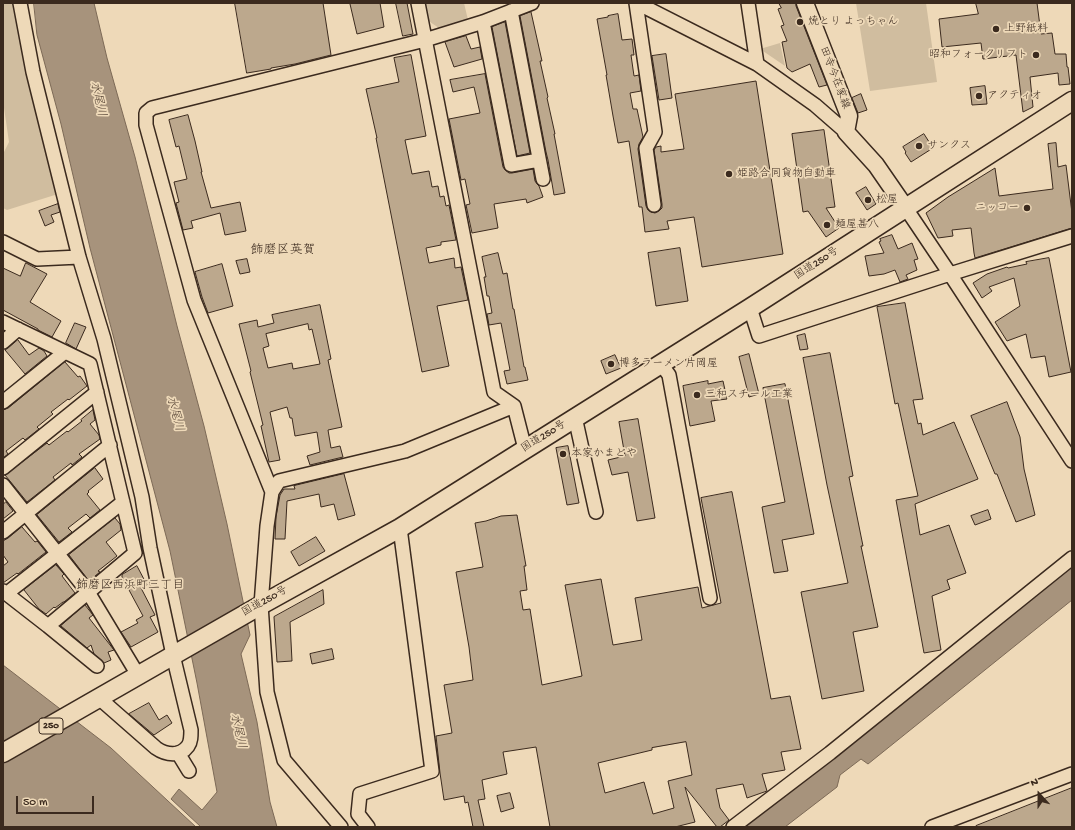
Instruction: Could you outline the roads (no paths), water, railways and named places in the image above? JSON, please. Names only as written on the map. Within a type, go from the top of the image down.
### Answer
[{"type":"highway","name":"国道250号","points":[[3,753],[261,605],[400,528],[750,308],[1072,100]]},
{"type":"main road","name":"田寺今在家線","points":[[805,3],[849,116],[846,132]]},
{"type":"main road","points":[[846,132],[876,165],[905,207]]},
{"type":"street","points":[[20,3],[33,72],[79,257],[104,339],[142,497],[150,548],[191,730],[191,739],[188,746],[178,753],[168,754],[162,752],[99,698]]},
{"type":"street","points":[[418,3],[494,392],[514,406],[525,449]]},
{"type":"street","points":[[272,492],[194,300],[146,125],[146,113],[152,108],[425,40],[483,22],[532,3]]},
{"type":"street","points":[[637,3],[757,64],[815,105],[846,132]]},
{"type":"street","points":[[637,3],[655,132],[646,148],[654,205]]},
{"type":"street","points":[[748,3],[757,64]]},
{"type":"street","points":[[511,11],[543,179]]},
{"type":"street","points":[[483,22],[510,166],[539,160]]},
{"type":"street","points":[[905,207],[1072,461]]},
{"type":"street","points":[[750,308],[759,336],[1072,236]]},
{"type":"street","points":[[3,242],[37,259],[79,257]]},
{"type":"street","points":[[3,322],[90,364],[135,553],[48,626]]},
{"type":"street","points":[[3,342],[18,329]]},
{"type":"street","points":[[3,402],[65,352]]},
{"type":"street","points":[[661,364],[669,374],[710,598]]},
{"type":"street","points":[[3,468],[97,392]]},
{"type":"street","points":[[341,827],[284,760],[267,692],[261,605],[267,526],[272,492],[279,481],[405,451],[514,406]]},
{"type":"street","points":[[575,418],[596,512]]},
{"type":"street","points":[[3,532],[110,445]]},
{"type":"street","points":[[3,485],[88,592],[138,675]]},
{"type":"street","points":[[97,666],[5,592],[123,502]]},
{"type":"street","points":[[368,827],[358,814],[360,794],[432,771],[400,528]]},
{"type":"street","points":[[733,827],[830,753],[1072,558]]},
{"type":"street","points":[[178,753],[189,771]]},
{"type":"street","points":[[932,827],[1072,774]]},
{"type":"water","name":"水尾川","points":[[34,3],[94,3],[107,58],[135,157],[177,326],[204,426],[227,524],[250,635],[241,654],[257,722],[270,802],[277,827],[201,827],[171,799],[179,789],[202,810],[217,792],[197,683],[170,551],[90,248],[61,124],[37,35]]},
{"type":"water","points":[[1072,565],[1072,600],[868,764],[861,759],[840,775],[837,787],[785,827],[737,827]]},
{"type":"water","points":[[3,665],[111,748],[196,827],[3,827]]},
{"type":"place","name":"焼とり よっちゃん","points":[[800,22]]},
{"type":"place","name":"上野紙料","points":[[996,29]]},
{"type":"place","name":"昭和フォークリフト","points":[[1036,55]]},
{"type":"place","name":"アクティオ","points":[[979,96]]},
{"type":"place","name":"サンクス","points":[[919,146]]},
{"type":"place","name":"姫路合同貨物自動車","points":[[729,174]]},
{"type":"place","name":"松屋","points":[[868,200]]},
{"type":"place","name":"ニッコー","points":[[1027,208]]},
{"type":"place","name":"麺屋甚八","points":[[827,225]]},
{"type":"place","name":"博多ラーメン片岡屋","points":[[611,364]]},
{"type":"place","name":"三和スチール工業","points":[[697,395]]},
{"type":"place","name":"本家かまどや","points":[[563,454]]},
{"type":"district","name":"飾磨区英賀","points":[[283,251]]},
{"type":"district","name":"飾磨区西浜町三丁目","points":[[130,586]]}]
